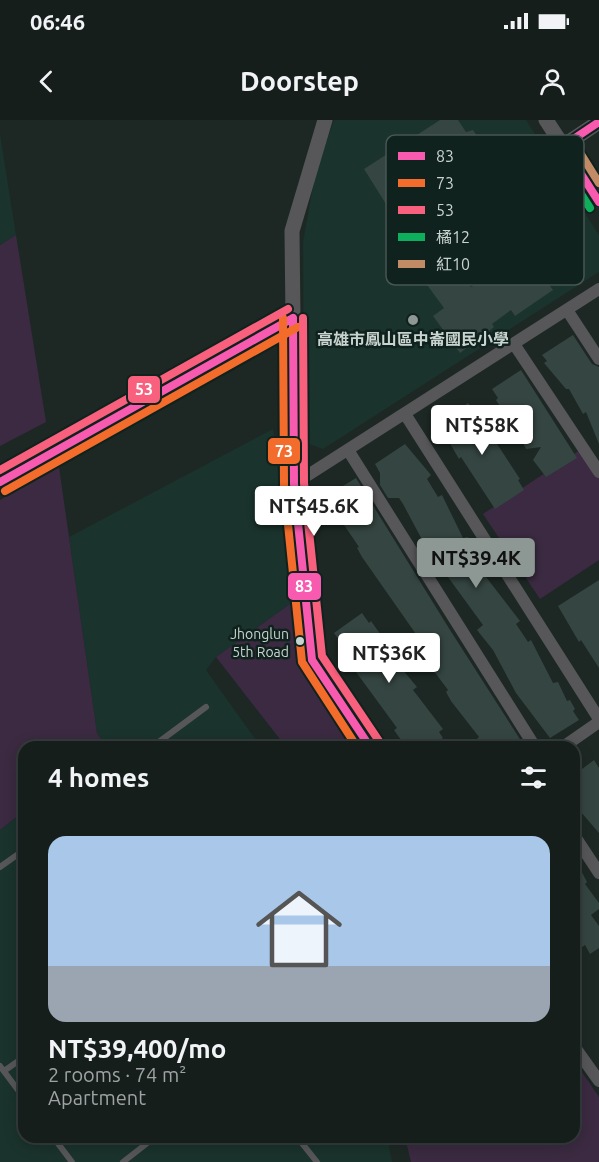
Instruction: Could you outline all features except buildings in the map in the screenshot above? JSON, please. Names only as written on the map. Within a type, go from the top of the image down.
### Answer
[{"type":"street","points":[[325,120],[292,231],[294,484],[312,660],[366,741]]},
{"type":"street","points":[[546,120],[556,135]]},
{"type":"street","points":[[580,135],[599,123]]},
{"type":"street","points":[[584,179],[599,202]]},
{"type":"street","points":[[294,484],[599,289]]},
{"type":"street","points":[[567,310],[599,359]]},
{"type":"street","points":[[0,482],[293,318]]},
{"type":"street","points":[[514,344],[599,472]]},
{"type":"street","points":[[405,414],[599,721],[571,741]]},
{"type":"street","points":[[348,450],[531,741]]},
{"type":"street","points":[[580,844],[599,873]]},
{"type":"street","points":[[580,1055],[599,1082]]},
{"type":"lane","points":[[160,741],[206,706]]},
{"type":"lane","points":[[0,867],[18,854]]},
{"type":"lane","points":[[18,1060],[2,1068],[18,1090]]},
{"type":"lane","points":[[58,1143],[72,1162]]},
{"type":"lane","points":[[123,1162],[147,1143]]},
{"type":"lane","points":[[302,1143],[317,1162]]},
{"type":"shaded area","points":[[334,120],[526,120],[536,135],[386,135],[386,285],[579,285],[323,449],[304,442],[303,242],[315,175]]},
{"type":"shaded area","points":[[0,134],[16,235],[0,245]]},
{"type":"shaded area","points":[[584,211],[599,235],[599,272],[584,282]]},
{"type":"shaded area","points":[[16,235],[46,422],[0,446],[0,245]]},
{"type":"shaded area","points":[[273,429],[294,601],[216,657],[206,670],[257,741],[102,741],[97,733],[69,537]]},
{"type":"shaded area","points":[[580,450],[599,478],[599,560],[540,599],[483,514]]},
{"type":"shaded area","points":[[59,467],[97,733],[102,741],[18,741],[18,816],[0,830],[0,500]]},
{"type":"shaded area","points":[[294,601],[299,661],[354,741],[281,741],[216,657]]},
{"type":"shaded area","points":[[18,816],[18,1143],[388,1143],[392,1162],[0,1162],[0,830]]},
{"type":"shaded area","points":[[580,1069],[599,1097],[599,1162],[411,1162],[406,1143],[580,1143]]},
{"type":"transit line","name":"83","points":[[580,135],[599,122]]},
{"type":"transit line","name":"紅10","points":[[584,159],[599,183]]},
{"type":"transit line","name":"83","points":[[584,179],[599,202]]},
{"type":"transit line","name":"橘12","points":[[584,199],[590,208]]},
{"type":"transit line","name":"53","points":[[0,470],[288,309]]},
{"type":"transit line","name":"73","points":[[283,318],[284,485],[302,662],[353,741]]},
{"type":"transit line","name":"83","points":[[293,318],[294,484],[312,660],[366,741]]},
{"type":"transit line","name":"83","points":[[0,482],[293,318]]},
{"type":"transit line","name":"53","points":[[303,318],[304,483],[322,656],[379,741]]},
{"type":"transit line","name":"73","points":[[5,491],[298,327]]},
{"type":"place","name":"高雄市鳳山區中崙國民小學","points":[[413,320]]},
{"type":"place","name":"Jhonglun 5th Road","points":[[300,641]]}]
